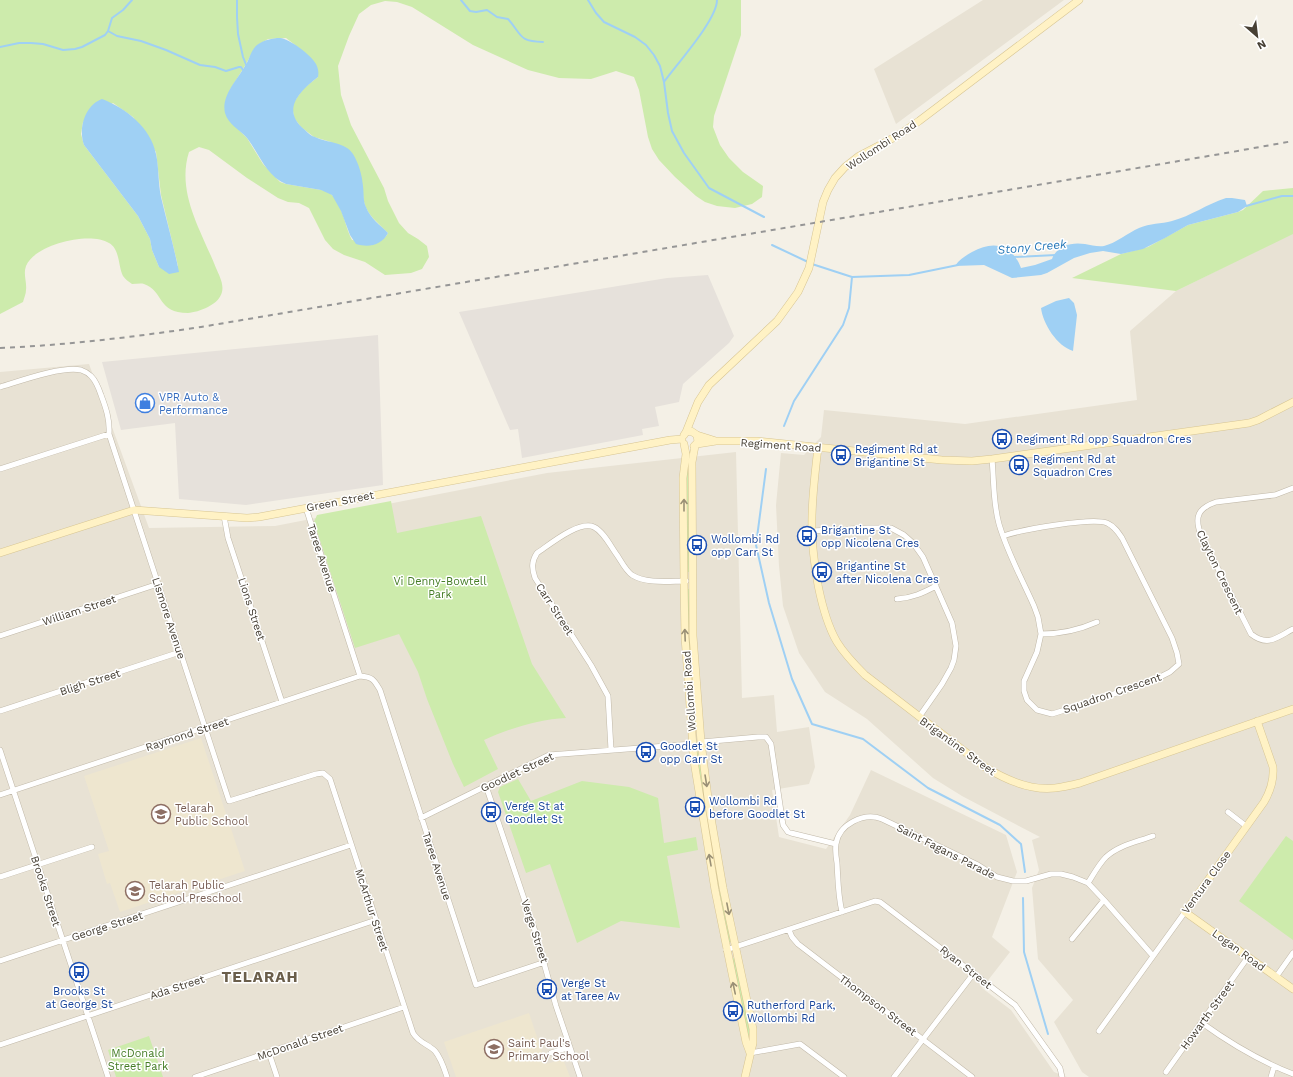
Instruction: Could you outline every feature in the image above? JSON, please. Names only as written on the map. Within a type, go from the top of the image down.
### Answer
[{"type":"street","name":"Wollombi Road","points":[[686,432],[698,402],[709,385],[777,321],[795,297],[809,268],[819,216],[825,196],[835,178],[845,167],[859,156],[897,136],[919,121],[1080,0]]},
{"type":"street","name":"Lismore Avenue","points":[[0,387],[41,374],[64,370],[81,370],[92,377],[98,387],[105,405],[110,425],[109,434],[229,801],[316,774],[323,773],[330,779]]},
{"type":"street","name":"Regiment Road","points":[[696,445],[716,441],[757,441],[942,460],[972,461],[1249,423],[1293,402]]},
{"type":"street","points":[[693,416],[696,434],[699,440],[696,445],[690,447],[683,441],[686,432],[691,431],[696,434]]},
{"type":"street","points":[[0,469],[109,434]]},
{"type":"street","name":"Regiment Road","points":[[696,434],[716,441]]},
{"type":"street","name":"Green Street","points":[[0,553],[134,510],[247,518],[670,440],[683,441]]},
{"type":"street","name":"Wollombi Road","points":[[683,441],[686,454],[684,478],[685,637],[692,744],[701,808],[726,950],[746,1042],[750,1053]]},
{"type":"street","name":"Wollombi Road","points":[[696,445],[692,462],[692,581],[693,636],[701,742],[709,806],[735,948],[752,1029],[753,1043],[745,1077]]},
{"type":"street","name":"Brigantine Street","points":[[818,447],[812,531],[814,562],[826,619],[838,642],[865,675],[985,767],[1002,778],[1036,788],[1055,788],[1080,783],[1293,709]]},
{"type":"street","name":"Squadron Crescent","points":[[992,459],[995,498],[999,522],[1003,536],[1034,606],[1038,617],[1041,634],[1037,652],[1024,681],[1024,691],[1027,700],[1037,710],[1052,714],[1135,687],[1166,674],[1179,664],[1172,638],[1122,538],[1115,528],[1106,523],[1093,521],[1032,529],[1003,536]]},
{"type":"street","name":"Clayton Crescent","points":[[1293,488],[1275,495],[1216,502],[1207,505],[1198,517],[1197,525],[1250,634],[1257,639],[1265,641],[1271,640],[1293,629]]},
{"type":"street","name":"Taree Avenue","points":[[306,508],[360,676],[368,677],[374,680],[380,690],[476,985],[545,962]]},
{"type":"street","name":"Lions Street","points":[[224,516],[228,538],[282,702]]},
{"type":"street","name":"Carr Street","points":[[611,750],[608,696],[591,665],[535,578],[532,566],[533,559],[537,553],[577,528],[593,526],[604,536],[630,574],[643,580],[692,581]]},
{"type":"street","points":[[812,531],[891,528],[904,535],[913,543],[923,557],[952,623],[956,646],[951,668],[942,684],[919,717]]},
{"type":"street","name":"William Street","points":[[0,636],[158,584]]},
{"type":"street","points":[[897,599],[914,597],[936,586]]},
{"type":"street","points":[[1041,634],[1053,634],[1070,631],[1097,622]]},
{"type":"street","name":"Bligh Street","points":[[0,711],[180,652]]},
{"type":"street","name":"Raymond Street","points":[[0,795],[360,676]]},
{"type":"street","name":"Ventura Close","points":[[1099,1031],[1269,794],[1273,781],[1273,767],[1257,721]]},
{"type":"street","points":[[692,744],[763,736],[766,737],[771,744],[783,825],[791,833],[836,844],[839,902],[842,912],[726,950]]},
{"type":"street","name":"Goodlet Street","points":[[421,818],[549,755],[692,744]]},
{"type":"street","name":"Brooks Street","points":[[0,750],[108,1077]]},
{"type":"street","name":"McArthur Street","points":[[330,779],[413,1033],[417,1040],[436,1052],[442,1062],[447,1077]]},
{"type":"street","name":"Verge Street","points":[[486,786],[545,962],[556,1006],[580,1077]]},
{"type":"street","points":[[1228,812],[1246,826]]},
{"type":"street","name":"Saint Fagans Parade","points":[[836,844],[842,832],[850,823],[861,818],[872,816],[882,819],[978,865],[992,875],[1002,879],[1020,882],[1034,880],[1051,874],[1062,874],[1073,877],[1088,883],[1152,956]]},
{"type":"street","points":[[1088,883],[1103,861],[1112,853],[1124,846],[1153,836]]},
{"type":"street","name":"George Street","points":[[0,961],[351,845]]},
{"type":"street","points":[[0,877],[92,847]]},
{"type":"street","points":[[1072,939],[1104,900]]},
{"type":"street","name":"Ryan Street","points":[[842,912],[875,901],[880,902],[1018,1008],[1060,1068],[1062,1077]]},
{"type":"street","name":"Logan Road","points":[[1185,912],[1293,989]]},
{"type":"street","name":"Ada Street","points":[[0,1045],[376,920]]},
{"type":"street","name":"Thompson Street","points":[[789,930],[792,937],[798,944],[972,1077]]},
{"type":"street","points":[[1276,977],[1293,953]]},
{"type":"street","name":"Howarth Street","points":[[1166,1072],[1248,958]]},
{"type":"street","points":[[894,1077],[974,973]]},
{"type":"street","name":"McDonald Street","points":[[195,1077],[404,1007]]},
{"type":"street","points":[[1202,1023],[1232,1044],[1274,1067],[1293,1074]]},
{"type":"street","points":[[750,1053],[800,1044],[844,1077]]},
{"type":"street","points":[[550,1053],[570,1047]]},
{"type":"street","points":[[269,1053],[277,1077]]},
{"type":"street","points":[[1271,1077],[1274,1067]]},
{"type":"shaded area","points":[[983,0],[1064,0],[896,124],[874,69]]},
{"type":"shaded area","points":[[1293,233],[1293,1077],[1089,1077],[1082,1072],[1054,1022],[1073,1000],[1038,959],[1032,888],[1039,870],[1032,840],[1040,837],[962,796],[933,778],[867,719],[825,692],[799,653],[783,606],[779,566],[776,505],[781,453],[804,455],[821,437],[824,410],[965,424],[1137,400],[1130,331],[1176,291]]},
{"type":"shaded area","points":[[708,275],[734,336],[729,343],[683,384],[679,402],[655,407],[659,426],[642,429],[643,435],[522,458],[518,429],[510,430],[459,312],[667,278]]},
{"type":"shaded area","points":[[378,335],[383,485],[246,505],[179,499],[175,423],[121,430],[102,362]]},
{"type":"shaded area","points":[[89,364],[149,528],[275,526],[547,473],[736,452],[742,698],[774,695],[777,732],[809,727],[815,767],[809,784],[772,790],[779,837],[826,849],[850,815],[871,770],[1006,835],[1017,872],[992,937],[1010,952],[982,988],[1011,1010],[1054,1072],[1067,1077],[0,1077],[0,372]]},
{"type":"shaded area","name":"Telarah Public School","points":[[201,738],[245,871],[120,912],[110,883],[107,884],[98,854],[109,851],[84,776]]},
{"type":"shaded area","name":"Saint Paul's Primary School","points":[[529,1013],[546,1064],[563,1059],[570,1077],[456,1077],[444,1042]]},
{"type":"green space","points":[[0,0],[741,0],[741,35],[714,116],[713,127],[720,145],[729,158],[743,172],[763,186],[762,197],[752,204],[735,208],[717,206],[705,202],[675,177],[659,160],[652,149],[648,137],[639,90],[634,77],[616,71],[591,79],[559,78],[528,70],[473,45],[412,7],[397,2],[385,1],[371,5],[359,14],[338,66],[341,95],[351,125],[384,188],[388,201],[399,223],[408,233],[427,246],[429,257],[422,269],[411,273],[385,275],[365,262],[344,255],[333,249],[325,240],[309,208],[299,203],[288,202],[278,198],[247,178],[209,150],[199,147],[189,152],[186,167],[186,182],[192,212],[222,283],[222,292],[217,301],[208,307],[188,313],[178,312],[171,309],[166,306],[155,291],[150,287],[143,284],[132,284],[123,276],[117,253],[113,246],[100,240],[89,238],[77,239],[51,246],[40,251],[31,258],[25,269],[26,292],[23,302],[0,314]],"holes":[[[286,38],[299,48],[318,77],[304,88],[293,104],[294,118],[301,127],[314,137],[331,142],[363,189],[364,203],[367,209],[388,233],[377,242],[352,240],[337,201],[327,191],[280,182],[263,164],[247,138],[231,122],[225,111],[226,101],[230,90],[254,49],[268,39]],[[113,103],[133,117],[156,152],[161,195],[178,266],[159,267],[152,250],[150,239],[138,216],[84,145],[81,134],[83,122]]]},
{"type":"green space","points":[[1293,188],[1293,234],[1176,291],[1072,278],[1121,254],[1148,247],[1188,225],[1243,210],[1263,191]]},
{"type":"green space","points":[[686,464],[690,464],[689,572],[687,572]]},
{"type":"green space","name":"Vi Denny-Bowtell Park","points":[[391,501],[397,533],[481,516],[532,664],[566,718],[545,720],[524,725],[484,740],[498,769],[464,787],[453,764],[427,699],[418,672],[399,634],[355,648],[314,522],[317,515]]},
{"type":"green space","points":[[687,589],[689,589],[690,594],[697,730],[694,730],[687,635]]},
{"type":"green space","points":[[698,752],[731,942],[728,942],[696,753]]},
{"type":"green space","points":[[518,779],[531,801],[582,781],[629,787],[658,798],[664,843],[696,837],[698,850],[667,856],[680,928],[621,921],[577,943],[550,864],[526,873],[498,792],[500,787]]},
{"type":"green space","points":[[1286,836],[1293,841],[1293,940],[1239,901]]},
{"type":"green space","points":[[734,958],[736,961],[750,1027],[751,1042],[749,1043],[732,959]]},
{"type":"green space","name":"McDonald Street Park","points":[[149,1036],[163,1077],[116,1077],[108,1050]]},
{"type":"water","points":[[280,38],[289,41],[300,48],[310,56],[316,64],[318,77],[305,88],[295,101],[293,108],[294,115],[298,123],[311,135],[346,147],[353,154],[363,182],[366,207],[373,218],[388,233],[379,243],[366,246],[356,244],[350,235],[341,211],[332,195],[321,190],[286,184],[273,176],[247,138],[231,124],[225,113],[224,107],[227,94],[247,63],[253,50],[262,42]]},
{"type":"water","points":[[102,99],[120,108],[136,120],[149,136],[156,154],[161,197],[179,272],[169,274],[159,267],[152,250],[150,239],[138,216],[84,145],[82,132],[84,118],[91,106]]},
{"type":"water","points":[[1226,198],[1245,200],[1247,206],[1238,212],[1188,225],[1143,249],[1121,254],[1103,251],[1090,253],[1074,258],[1041,275],[1012,278],[984,265],[955,266],[959,261],[972,252],[980,248],[994,245],[1007,249],[1017,260],[1021,268],[1035,265],[1052,259],[1057,250],[1070,244],[1080,243],[1104,246],[1113,243],[1139,228],[1179,219]]},
{"type":"water","points":[[1069,298],[1074,303],[1077,315],[1073,351],[1062,344],[1052,334],[1042,314],[1041,308],[1056,301]]},
{"type":"waterway","points":[[0,47],[19,43],[43,44],[63,50],[82,47],[105,35],[108,31],[112,18],[123,10],[132,0]]},
{"type":"waterway","points":[[237,0],[238,34],[243,57],[247,67]]},
{"type":"waterway","points":[[461,0],[470,11],[476,12],[487,10],[497,17],[508,19],[525,39],[543,42]]},
{"type":"waterway","points":[[588,0],[604,22],[635,37],[646,45],[654,55],[660,66],[664,82],[672,131],[684,153],[709,188],[764,217]]},
{"type":"waterway","points":[[664,82],[703,30],[715,9],[717,0]]},
{"type":"waterway","points":[[108,31],[117,36],[141,41],[166,50],[200,65],[215,67],[226,71],[239,67],[244,70]]},
{"type":"waterway","name":"Stony Creek","points":[[1246,206],[1282,196],[1293,196]]},
{"type":"waterway","name":"Stony Creek","points":[[772,245],[808,262]]},
{"type":"waterway","name":"Stony Creek","points":[[1014,257],[1056,255]]},
{"type":"waterway","name":"Stony Creek","points":[[812,264],[852,277],[909,275],[958,265]]},
{"type":"waterway","points":[[784,426],[794,401],[843,325],[849,308],[852,277]]},
{"type":"waterway","points":[[766,469],[756,545],[769,603],[792,679],[812,724],[863,739],[928,788],[1000,825],[1021,844],[1025,872]]},
{"type":"waterway","points":[[1023,898],[1024,952],[1048,1034]]},
{"type":"railway","points":[[0,348],[100,340],[201,327],[1293,141]]},
{"type":"place","name":"VPR Auto & Performance","points":[[145,403]]},
{"type":"place","name":"Regiment Rd opp Squadron Cres","points":[[1002,439]]},
{"type":"place","name":"Regiment Rd at Brigantine St","points":[[841,455]]},
{"type":"place","name":"Regiment Rd at Squadron Cres","points":[[1019,465]]},
{"type":"place","name":"Brigantine St opp Nicolena Cres","points":[[807,536]]},
{"type":"place","name":"Wollombi Rd opp Carr St","points":[[697,545]]},
{"type":"place","name":"Brigantine St after Nicolena Cres","points":[[822,572]]},
{"type":"place","name":"Goodlet St opp Carr St","points":[[646,752]]},
{"type":"place","name":"Wollombi Rd before Goodlet St","points":[[695,807]]},
{"type":"place","name":"Verge St at Goodlet St","points":[[491,812]]},
{"type":"place","name":"Telarah Public School","points":[[161,814]]},
{"type":"place","name":"Telarah Public School Preschool","points":[[135,891]]},
{"type":"place","name":"Brooks St at George St","points":[[79,972]]},
{"type":"place","name":"Verge St at Taree Av","points":[[547,989]]},
{"type":"place","name":"Rutherford Park, Wollombi Rd","points":[[733,1011]]},
{"type":"place","name":"Saint Paul's Primary School","points":[[494,1049]]},
{"type":"district","name":"TELARAH","points":[[260,977]]}]
